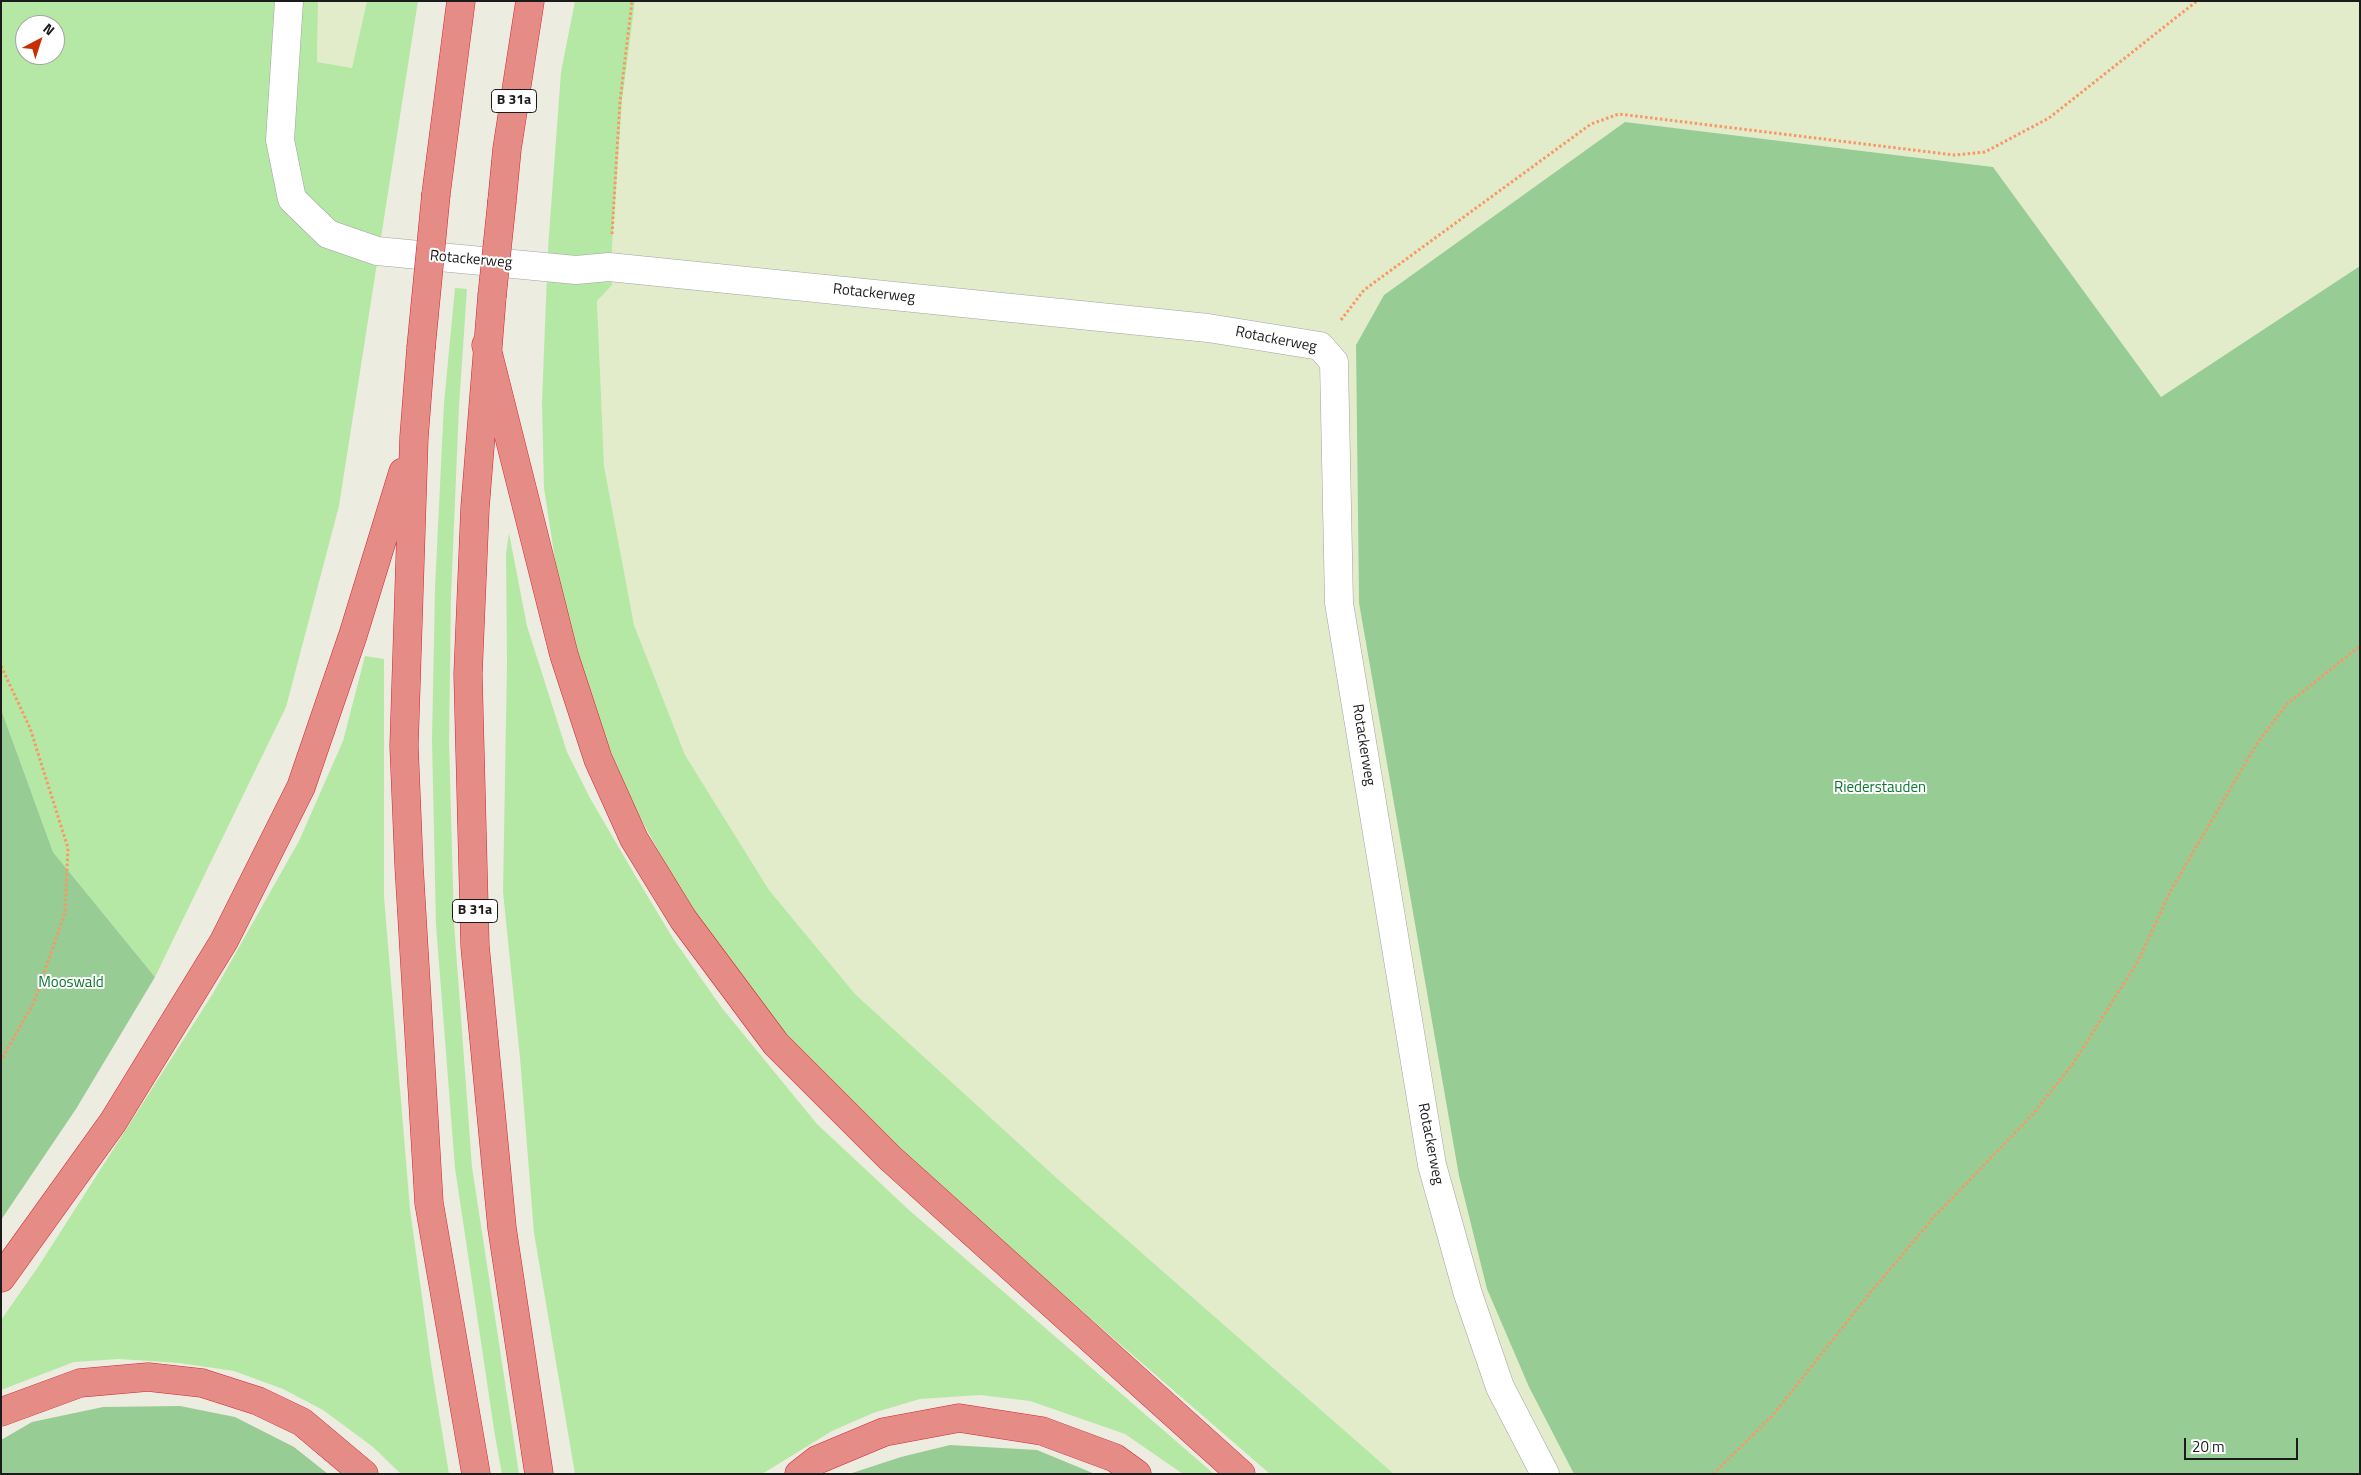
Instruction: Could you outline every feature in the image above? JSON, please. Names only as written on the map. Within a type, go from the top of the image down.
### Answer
[{"type":"highway","points":[[461,1],[436,194],[414,437],[404,746],[416,1013],[429,1203],[476,1474]]},
{"type":"highway","name":"B 31a","points":[[530,1],[507,149],[486,345],[475,508],[468,674],[476,946],[502,1228],[538,1474]]},
{"type":"highway","points":[[486,345],[564,655],[598,759],[634,839],[683,919],[776,1044],[890,1158],[1241,1474]]},
{"type":"highway","points":[[1,1278],[113,1122],[224,941],[301,787],[353,635],[414,437]]},
{"type":"highway","points":[[1,1412],[80,1382],[148,1377],[202,1383],[258,1401],[302,1422],[364,1474]]},
{"type":"highway","points":[[798,1474],[817,1460],[884,1432],[959,1418],[1042,1431],[1116,1458],[1137,1474]]},
{"type":"street","name":"Rotackerweg","points":[[289,1],[280,140],[292,199],[328,234],[377,251],[576,270],[610,267],[1208,328],[1320,346],[1334,362],[1339,603],[1432,1165],[1468,1294],[1500,1387],[1545,1474]]},
{"type":"path","points":[[610,267],[620,102],[632,1]]},
{"type":"path","points":[[1320,346],[1364,290],[1591,124],[1619,114],[1954,155],[1984,152],[2049,118],[2197,1]]},
{"type":"path","points":[[1713,1474],[1772,1416],[1870,1292],[1934,1217],[2033,1114],[2072,1065],[2138,961],[2171,890],[2256,744],[2286,705],[2360,646]]},
{"type":"path","points":[[1,666],[30,728],[68,848],[65,912],[34,1002],[1,1060]]},
{"type":"green space","points":[[1,1],[318,1],[317,62],[352,68],[367,1],[418,1],[339,506],[286,707],[155,977],[53,852],[1,709]]},
{"type":"green space","points":[[318,1],[367,1],[352,68],[317,62]]},
{"type":"green space","points":[[575,1],[635,1],[622,101],[612,246],[612,285],[597,301],[604,466],[634,625],[685,755],[769,890],[855,994],[1061,1182],[1394,1474],[1270,1474],[1009,1248],[890,1140],[799,1049],[741,981],[682,893],[636,810],[596,718],[572,644],[557,573],[544,488],[542,402],[548,248],[561,72]]},
{"type":"green space","points":[[635,1],[2360,1],[2360,266],[2161,397],[1993,167],[1625,122],[1384,295],[1356,344],[1359,603],[1459,1176],[1487,1289],[1529,1387],[1574,1474],[1394,1474],[1061,1182],[855,994],[769,890],[685,755],[634,625],[604,466],[597,301],[612,285],[612,246],[622,101]]},
{"type":"green space","name":"Riederstauden","points":[[1625,122],[1993,167],[2161,397],[2360,266],[2360,1474],[1574,1474],[1529,1387],[1487,1289],[1459,1176],[1359,603],[1356,345],[1384,295]]},
{"type":"green space","points":[[455,288],[467,289],[459,406],[451,597],[449,741],[454,923],[472,1167],[519,1474],[502,1474],[495,1436],[455,1168],[436,925],[432,740],[435,588],[444,403]]},
{"type":"green space","points":[[509,533],[527,626],[567,752],[590,798],[674,940],[722,1008],[817,1124],[909,1210],[1214,1474],[1183,1474],[1125,1434],[1030,1401],[980,1395],[920,1399],[873,1413],[832,1431],[762,1474],[575,1474],[534,1233],[520,1058],[503,892],[507,663],[506,553]]},
{"type":"green space","points":[[365,656],[384,659],[384,897],[410,1209],[432,1370],[449,1474],[401,1474],[373,1447],[323,1410],[283,1389],[234,1371],[179,1363],[119,1359],[74,1362],[1,1390],[1,1320],[38,1267],[212,995],[299,841],[343,741]]},
{"type":"green space","name":"Mooswald","points":[[1,709],[53,852],[155,977],[76,1109],[1,1220]]},
{"type":"green space","points":[[180,1406],[235,1417],[294,1447],[328,1474],[1,1474],[1,1440],[32,1422],[103,1407]]},
{"type":"green space","points":[[950,1445],[1037,1450],[1095,1474],[849,1474],[901,1457]]}]
